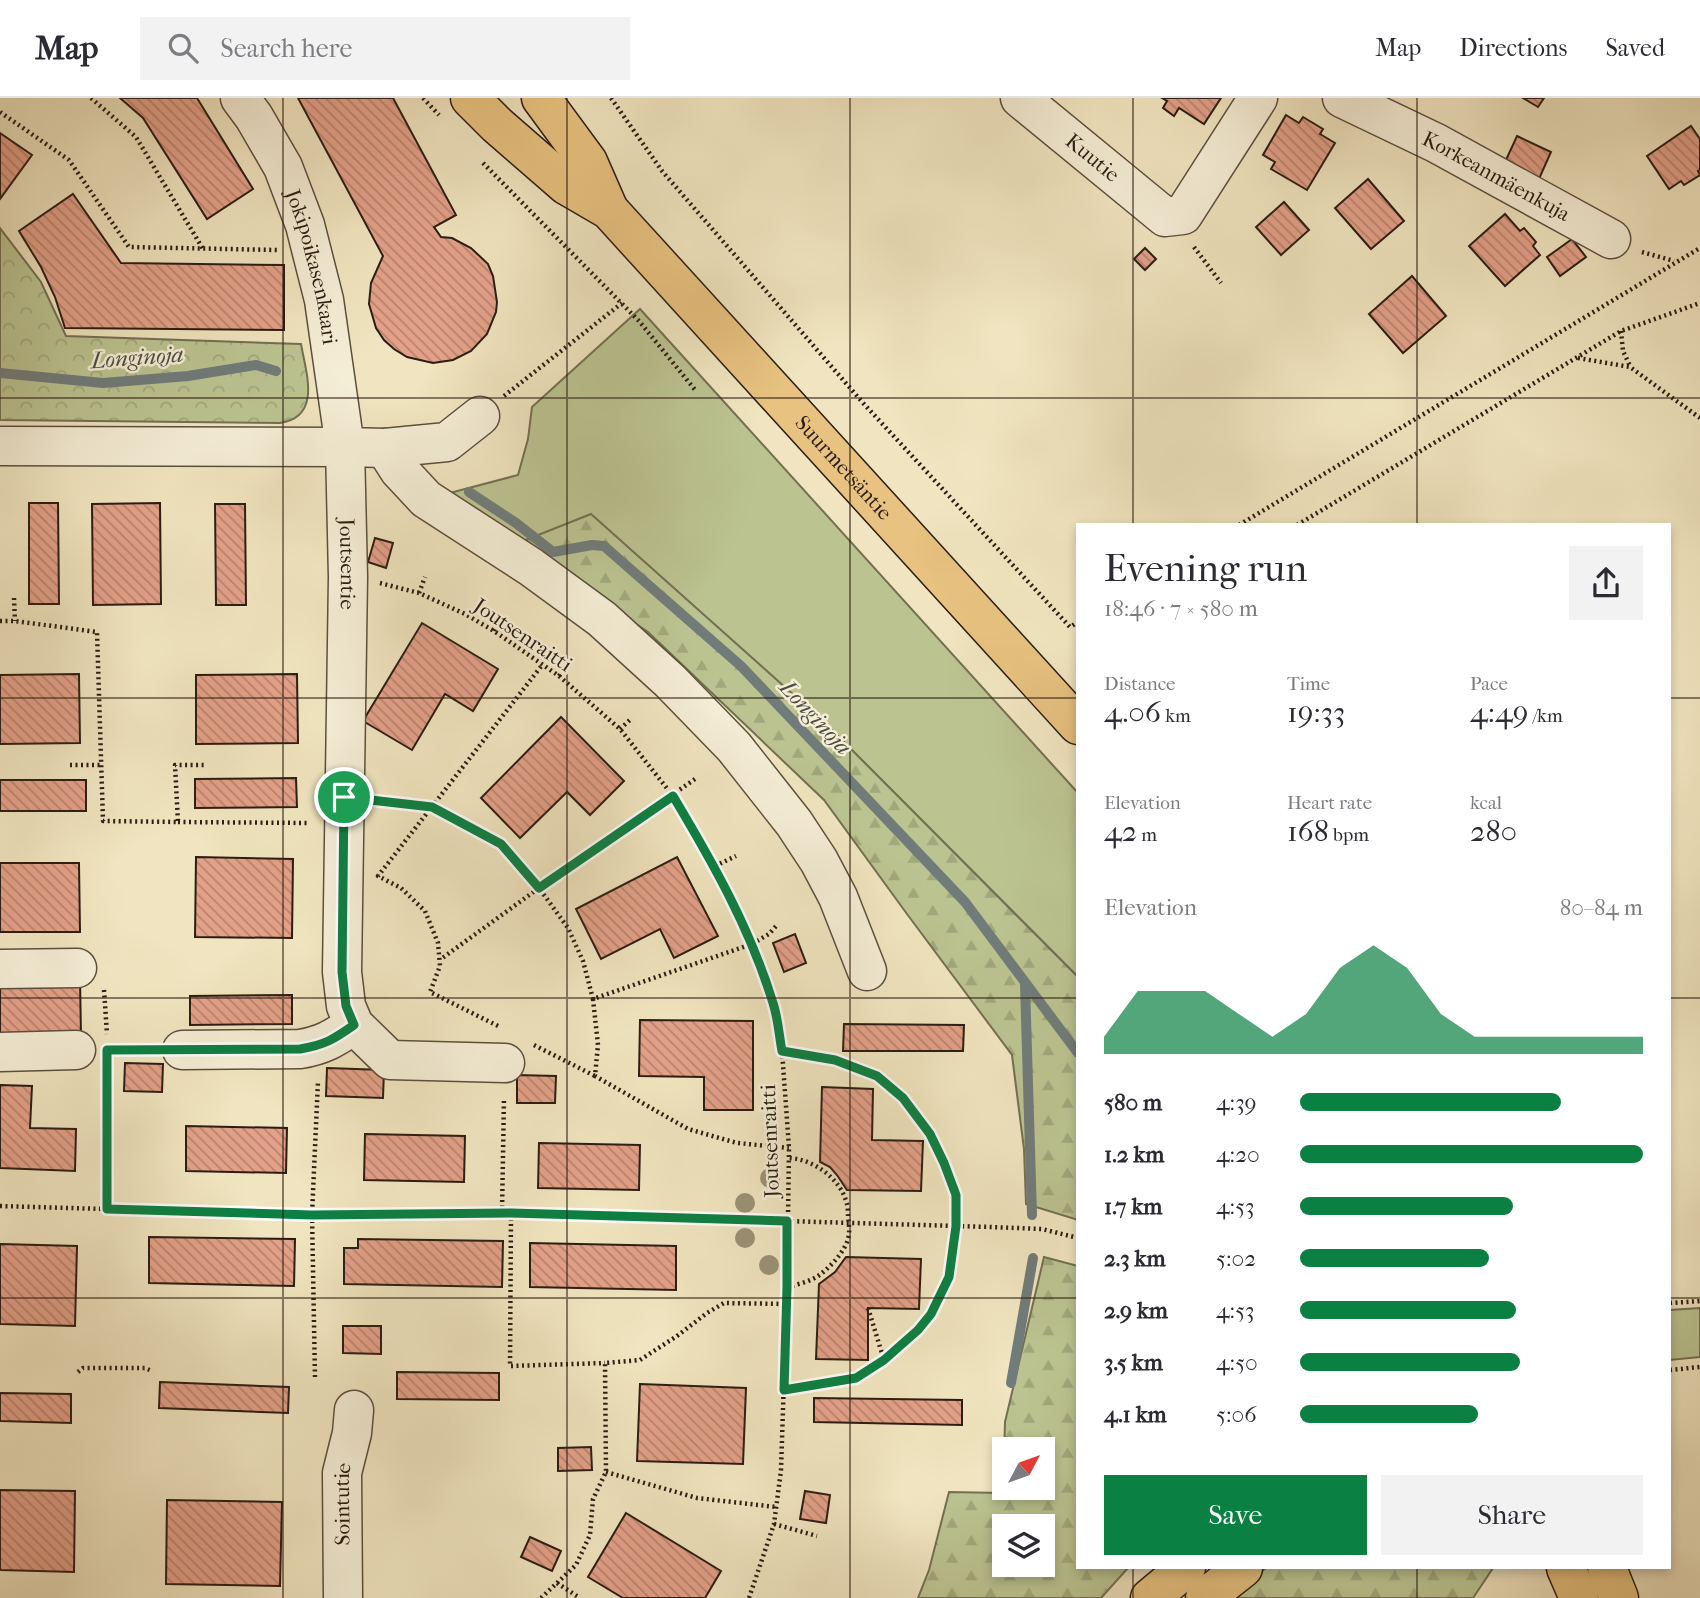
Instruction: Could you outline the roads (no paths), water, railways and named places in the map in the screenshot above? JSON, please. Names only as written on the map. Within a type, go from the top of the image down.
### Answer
[{"type":"main road","name":"Suurmetsäntie","points":[[541,98],[588,162],[609,210]]},
{"type":"main road","name":"Suurmetsäntie","points":[[456,108],[497,125],[566,185],[609,210],[1076,723]]},
{"type":"main road","points":[[1150,1598],[1185,1569]]},
{"type":"main road","points":[[1205,1598],[1241,1569]]},
{"type":"main road","points":[[1566,1569],[1579,1598]]},
{"type":"main road","points":[[1607,1569],[1619,1598]]},
{"type":"street","name":"Jokipoikasenkaari","points":[[240,98],[283,167],[305,225],[324,300],[345,447]]},
{"type":"street","name":"Kuutie","points":[[1020,98],[1165,217],[1183,215],[1258,98]]},
{"type":"street","name":"Korkeanmäenkuja","points":[[1342,98],[1436,143],[1611,239]]},
{"type":"street","points":[[0,446],[385,448],[447,442],[480,416]]},
{"type":"street","name":"Joutsentie","points":[[345,447],[348,577],[342,972],[346,1006],[354,1025]]},
{"type":"street","points":[[385,448],[399,470],[426,499],[531,567],[602,619],[670,681],[734,747],[794,823],[819,861],[838,897],[866,971]]},
{"type":"street","points":[[0,969],[78,968]]},
{"type":"street","points":[[182,1050],[300,1049],[332,1040],[354,1025],[390,1060],[508,1056]]},
{"type":"street","points":[[0,1052],[92,1050]]},
{"type":"street","name":"Sointutie","points":[[343,1598],[342,1472],[352,1433],[354,1410]]},
{"type":"waterway","name":"Longinoja","points":[[0,373],[103,383],[188,376],[256,365],[276,371]]},
{"type":"waterway","name":"Longinoja","points":[[469,492],[553,552],[592,545],[604,546],[741,666],[965,902],[1076,1050]]},
{"type":"waterway","points":[[1025,985],[1032,1215]]},
{"type":"waterway","points":[[1011,1383],[1033,1258]]}]
